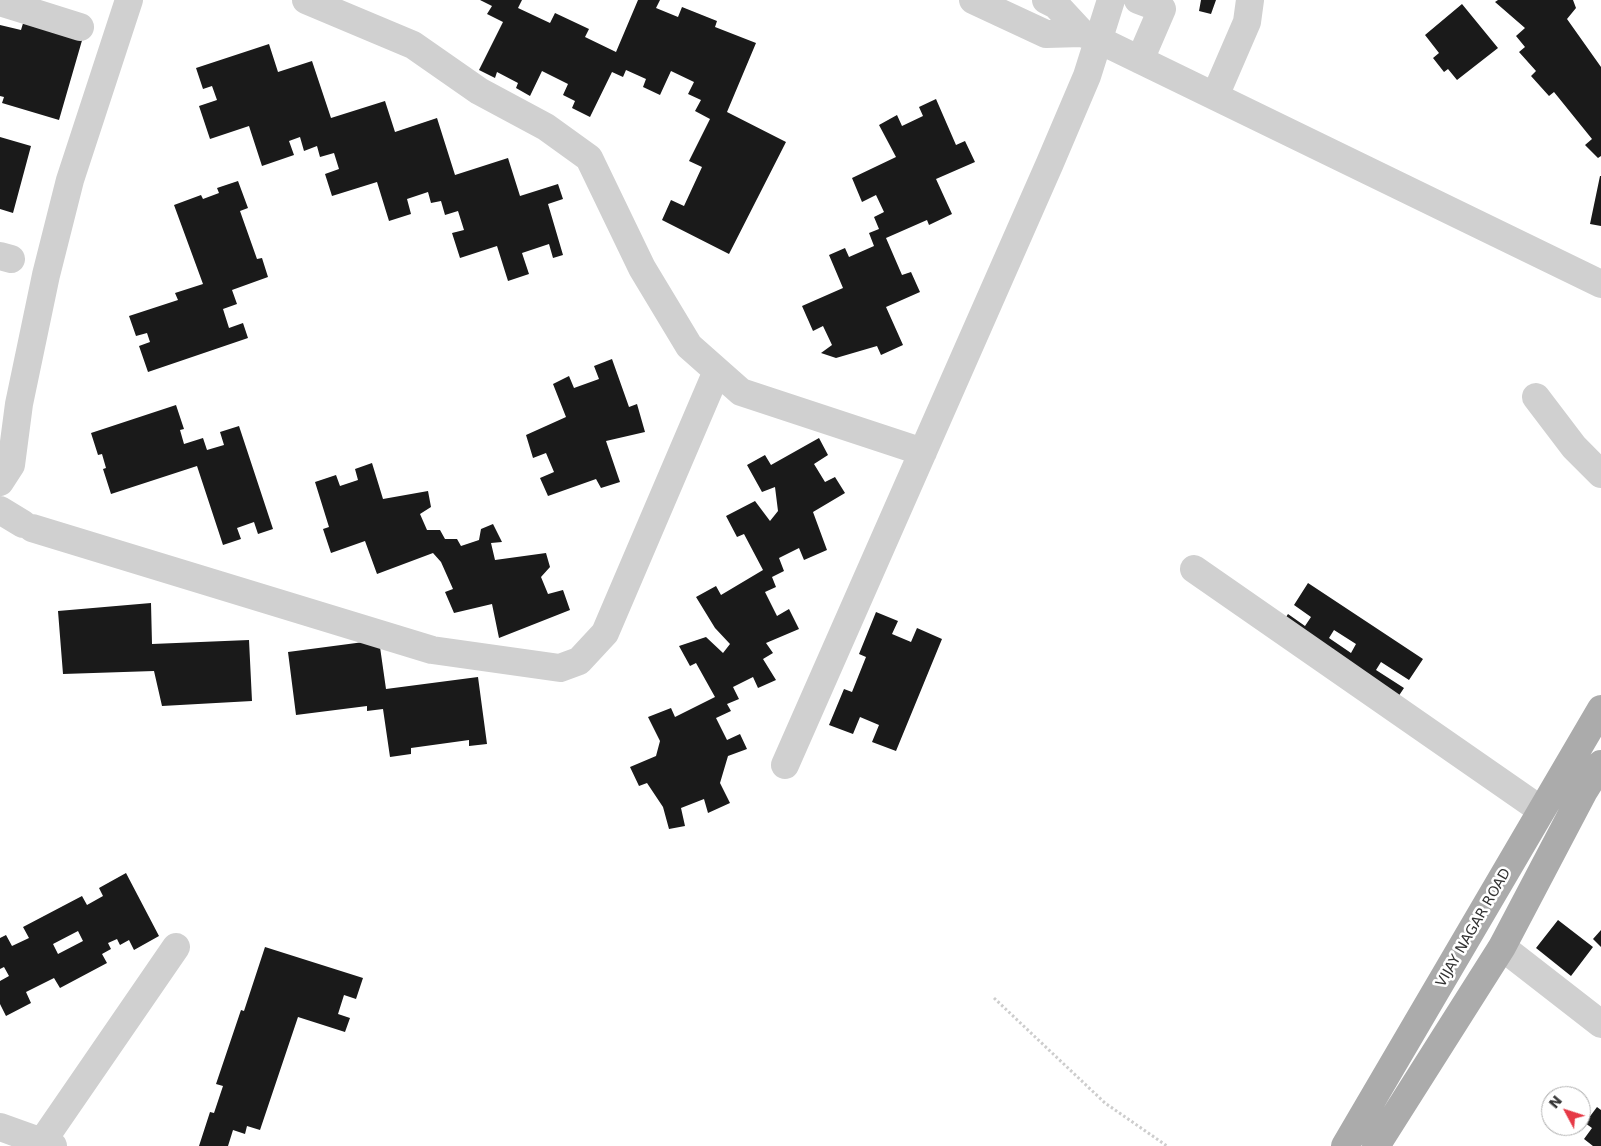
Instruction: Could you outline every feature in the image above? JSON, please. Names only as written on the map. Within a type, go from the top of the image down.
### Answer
[{"type":"main road","name":"VIJAY NAGAR ROAD","points":[[1345,1146],[1440,986],[1540,810],[1600,711]]},
{"type":"main road","points":[[1376,1146],[1502,947],[1584,791],[1601,764]]},
{"type":"street","points":[[0,482],[12,466],[19,404],[46,275],[70,180],[128,0]]},
{"type":"street","points":[[306,0],[412,45],[479,91],[546,127],[588,158],[642,268],[689,346],[741,392],[923,452]]},
{"type":"street","points":[[973,0],[1046,34],[1089,36]]},
{"type":"street","points":[[1046,0],[1056,5],[1089,36],[1601,284]]},
{"type":"street","points":[[785,765],[1050,163],[1087,76],[1089,36],[1111,0]]},
{"type":"street","points":[[1138,0],[1162,9],[1140,60]]},
{"type":"street","points":[[1214,96],[1247,22],[1250,0]]},
{"type":"street","points":[[0,2],[80,26]]},
{"type":"street","points":[[0,510],[27,526],[432,650],[560,668],[579,661],[605,633],[717,371]]},
{"type":"street","points":[[1536,398],[1574,447],[1601,474]]},
{"type":"street","points":[[1194,569],[1540,810]]},
{"type":"street","points":[[0,1127],[48,1144],[176,947]]},
{"type":"street","points":[[1502,947],[1601,1024]]},
{"type":"path","points":[[994,998],[1105,1103],[1167,1146]]},
{"type":"building","points":[[480,0],[522,0],[518,8],[550,23],[555,13],[589,29],[585,37],[616,52],[638,0],[660,0],[656,8],[678,17],[682,7],[717,21],[715,27],[756,43],[727,112],[786,142],[729,254],[662,220],[671,200],[684,206],[702,167],[689,161],[710,119],[695,111],[701,100],[688,94],[694,82],[671,71],[660,95],[643,87],[646,79],[626,70],[623,77],[612,72],[590,117],[572,108],[575,101],[563,95],[568,84],[542,71],[530,96],[516,88],[518,83],[497,72],[495,78],[479,70],[503,22],[487,14],[492,6]]},
{"type":"building","points":[[1201,0],[1216,0],[1211,14],[1199,11]]},
{"type":"building","points":[[1498,0],[1573,0],[1576,8],[1567,19],[1601,67],[1601,156],[1598,158],[1585,145],[1592,139],[1554,92],[1549,96],[1531,76],[1536,71],[1519,52],[1525,47],[1516,36],[1525,28],[1495,2]]},
{"type":"building","points":[[1462,4],[1498,48],[1457,80],[1448,69],[1444,72],[1433,58],[1439,53],[1425,35]]},
{"type":"building","points":[[24,20],[83,37],[59,120],[2,103],[4,97],[0,96],[0,25],[21,30]]},
{"type":"building","points":[[269,44],[278,72],[312,61],[331,118],[385,101],[395,132],[437,118],[455,175],[508,158],[520,196],[558,184],[563,199],[548,204],[563,255],[553,258],[549,244],[522,253],[529,274],[508,281],[497,246],[460,258],[452,233],[464,230],[458,211],[445,215],[441,201],[431,203],[428,192],[407,199],[411,214],[389,221],[377,182],[332,196],[325,174],[339,169],[334,153],[320,157],[317,146],[304,151],[300,137],[289,141],[294,155],[262,166],[249,126],[210,139],[199,106],[217,100],[212,86],[203,89],[196,68]]},
{"type":"building","points":[[936,99],[956,145],[965,141],[975,162],[936,179],[952,214],[929,225],[927,220],[886,238],[902,275],[911,272],[920,292],[886,307],[903,345],[881,355],[877,346],[836,358],[821,353],[832,345],[823,326],[813,331],[802,306],[843,288],[829,255],[845,248],[849,257],[874,246],[869,233],[879,229],[874,217],[884,212],[876,195],[862,202],[852,178],[896,157],[879,125],[897,115],[902,126],[923,116],[919,107]]},
{"type":"building","points":[[0,137],[31,146],[13,213],[0,209]]},
{"type":"building","points":[[1601,176],[1601,226],[1590,224]]},
{"type":"building","points":[[238,181],[248,208],[240,211],[257,259],[262,258],[268,277],[232,290],[237,304],[223,309],[229,328],[243,323],[248,338],[148,372],[139,346],[150,342],[147,333],[136,336],[129,316],[178,300],[175,293],[203,284],[174,205],[201,195],[203,199],[219,193],[217,188]]},
{"type":"building","points":[[612,359],[629,407],[637,404],[645,432],[606,441],[620,482],[601,488],[596,479],[548,496],[540,478],[554,472],[546,453],[533,458],[526,435],[566,417],[553,384],[569,376],[574,388],[599,379],[594,366]]},
{"type":"building","points":[[176,405],[184,429],[180,430],[184,444],[203,438],[207,450],[224,445],[220,432],[239,426],[273,529],[258,534],[254,522],[237,528],[241,539],[223,545],[197,466],[111,494],[103,469],[106,468],[102,454],[98,455],[91,433]]},
{"type":"building","points":[[819,438],[828,455],[814,464],[825,482],[835,477],[845,493],[813,512],[827,550],[804,560],[799,548],[779,558],[784,571],[772,577],[776,587],[765,592],[777,616],[789,609],[799,629],[766,643],[773,653],[763,659],[776,680],[758,688],[753,677],[733,687],[739,699],[727,704],[731,711],[716,718],[727,740],[740,734],[747,749],[728,756],[720,783],[730,803],[708,813],[704,799],[681,808],[685,826],[669,829],[663,807],[647,783],[639,786],[630,767],[656,756],[660,741],[648,717],[671,708],[675,717],[715,697],[696,663],[690,666],[679,646],[706,637],[723,653],[730,644],[715,628],[696,597],[716,586],[721,595],[763,570],[744,534],[737,537],[726,516],[755,501],[770,521],[778,511],[775,487],[762,492],[747,465],[765,455],[771,465]]},
{"type":"building","points":[[372,463],[383,499],[428,491],[431,507],[420,514],[427,530],[440,530],[445,539],[457,539],[461,546],[479,540],[481,529],[493,524],[502,542],[491,543],[495,560],[546,553],[550,567],[541,577],[548,594],[563,590],[570,610],[499,638],[492,604],[454,613],[445,592],[453,589],[441,562],[433,553],[377,574],[365,541],[331,553],[323,529],[329,527],[315,482],[336,475],[340,486],[358,480],[355,469]]},
{"type":"building","points":[[1308,583],[1423,659],[1409,680],[1381,662],[1376,670],[1404,688],[1390,709],[1276,632],[1288,614],[1305,626],[1311,617],[1294,605]],"holes":[[[1334,630],[1356,644],[1351,653],[1329,638]]]},
{"type":"building","points":[[151,603],[152,644],[249,640],[252,701],[162,706],[154,671],[63,674],[58,611]]},
{"type":"building","points":[[876,612],[898,621],[892,634],[911,642],[917,628],[942,639],[896,751],[872,742],[879,725],[860,717],[853,734],[829,725],[844,689],[852,692],[866,657],[859,654]]},
{"type":"building","points":[[379,640],[386,689],[478,677],[487,744],[469,746],[469,740],[411,748],[411,754],[390,757],[383,709],[367,711],[367,706],[296,715],[288,652]]},
{"type":"building","points":[[126,873],[159,936],[134,950],[129,940],[120,945],[117,939],[108,943],[111,949],[102,954],[107,963],[60,988],[54,978],[26,992],[31,1003],[6,1016],[0,1004],[0,981],[9,976],[4,967],[0,969],[0,938],[6,935],[12,946],[29,938],[23,927],[82,896],[87,905],[103,896],[99,888]],"holes":[[[78,931],[83,941],[58,954],[53,944]]]},
{"type":"building","points":[[1558,920],[1593,947],[1571,976],[1536,948]]},
{"type":"building","points":[[1601,930],[1601,947],[1593,939]]},
{"type":"building","points":[[265,947],[363,978],[356,999],[344,995],[338,1014],[350,1018],[345,1032],[298,1017],[260,1130],[247,1126],[245,1134],[233,1130],[228,1146],[199,1146],[210,1112],[214,1113],[223,1086],[216,1084],[241,1010],[244,1011]]},
{"type":"building","points":[[1597,1107],[1601,1110],[1601,1146],[1593,1146],[1584,1139],[1586,1136],[1591,1136],[1591,1115]]}]
